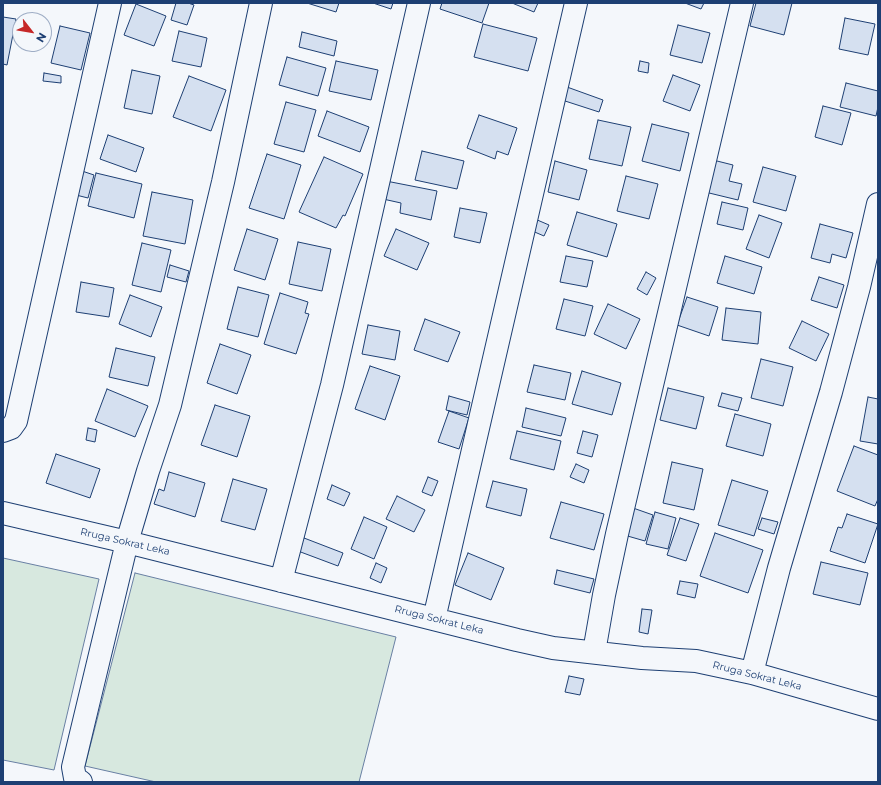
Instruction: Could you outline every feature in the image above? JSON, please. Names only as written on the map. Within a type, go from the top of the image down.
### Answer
[{"type":"street","points":[[3,431],[12,428],[16,421],[110,3]]},
{"type":"street","points":[[81,782],[75,778],[73,767],[127,542],[148,471],[170,405],[223,182],[261,3]]},
{"type":"street","points":[[282,581],[332,385],[419,3]]},
{"type":"street","points":[[434,619],[576,3]]},
{"type":"street","points":[[594,652],[617,534],[742,3]]},
{"type":"street","points":[[752,673],[779,568],[831,392],[859,287],[878,204]]},
{"type":"street","name":"Rruga Sokrat Leka","points":[[3,513],[127,542],[553,648],[642,658],[696,661],[752,673],[878,709]]},
{"type":"shaded area","points":[[3,558],[99,579],[54,770],[3,760]]},
{"type":"shaded area","points":[[135,573],[396,637],[359,782],[156,782],[85,766]]},
{"type":"building","points":[[176,3],[188,3],[194,5],[187,25],[171,20]]},
{"type":"building","points":[[307,3],[339,3],[336,12]]},
{"type":"building","points":[[373,3],[393,3],[391,9]]},
{"type":"building","points":[[442,3],[489,3],[482,23],[440,9]]},
{"type":"building","points":[[512,3],[538,3],[534,12]]},
{"type":"building","points":[[685,3],[704,3],[701,9]]},
{"type":"building","points":[[756,3],[792,3],[784,35],[750,26]]},
{"type":"building","points":[[136,4],[166,16],[154,46],[124,35]]},
{"type":"building","points":[[3,17],[12,18],[12,39],[7,65],[3,64]]},
{"type":"building","points":[[845,18],[875,24],[868,55],[839,49]]},
{"type":"building","points":[[483,24],[537,38],[528,71],[474,57]]},
{"type":"building","points":[[678,25],[710,33],[702,63],[670,55]]},
{"type":"building","points":[[60,26],[90,33],[81,70],[51,63]]},
{"type":"building","points":[[179,31],[207,38],[201,67],[172,61]]},
{"type":"building","points":[[302,32],[337,41],[334,56],[299,47]]},
{"type":"building","points":[[287,57],[326,68],[318,96],[279,85]]},
{"type":"building","points":[[336,61],[378,70],[371,100],[329,91]]},
{"type":"building","points":[[640,61],[649,63],[648,73],[638,71]]},
{"type":"building","points":[[132,70],[160,76],[152,114],[124,108]]},
{"type":"building","points":[[44,73],[61,76],[61,83],[43,81]]},
{"type":"building","points":[[673,75],[700,85],[690,111],[663,101]]},
{"type":"building","points":[[189,76],[226,90],[211,131],[173,117]]},
{"type":"building","points":[[846,83],[878,91],[878,107],[876,116],[840,107]]},
{"type":"building","points":[[567,87],[603,100],[599,112],[562,100]]},
{"type":"building","points":[[286,102],[316,110],[304,152],[274,144]]},
{"type":"building","points":[[823,106],[851,113],[842,145],[815,137]]},
{"type":"building","points":[[327,111],[369,127],[360,152],[318,136]]},
{"type":"building","points":[[479,115],[517,128],[508,155],[497,151],[495,159],[467,148]]},
{"type":"building","points":[[598,120],[631,127],[622,166],[589,159]]},
{"type":"building","points":[[652,124],[689,133],[680,171],[642,161]]},
{"type":"building","points":[[108,135],[144,148],[136,172],[100,159]]},
{"type":"building","points":[[422,151],[464,161],[457,189],[415,180]]},
{"type":"building","points":[[267,154],[301,165],[284,219],[249,208]]},
{"type":"building","points":[[324,157],[363,174],[345,216],[343,215],[336,228],[299,212]]},
{"type":"building","points":[[713,160],[733,165],[729,181],[742,184],[738,200],[705,192]]},
{"type":"building","points":[[555,161],[587,170],[579,200],[548,192]]},
{"type":"building","points":[[763,167],[796,176],[786,211],[753,202]]},
{"type":"building","points":[[82,171],[94,175],[88,198],[76,195]]},
{"type":"building","points":[[96,173],[142,184],[134,218],[88,206]]},
{"type":"building","points":[[626,176],[658,184],[649,219],[617,211]]},
{"type":"building","points":[[386,181],[437,191],[431,220],[400,213],[401,203],[383,199]]},
{"type":"building","points":[[152,192],[193,200],[185,244],[143,236]]},
{"type":"building","points":[[722,202],[748,208],[743,230],[717,224]]},
{"type":"building","points":[[460,208],[487,213],[480,243],[454,237]]},
{"type":"building","points":[[577,212],[617,224],[607,257],[567,245]]},
{"type":"building","points":[[759,215],[782,223],[769,258],[746,249]]},
{"type":"building","points":[[535,219],[549,225],[544,236],[530,230]]},
{"type":"building","points":[[820,224],[853,233],[846,258],[832,254],[830,263],[811,258]]},
{"type":"building","points":[[247,229],[278,239],[265,280],[234,270]]},
{"type":"building","points":[[396,229],[429,243],[417,270],[384,256]]},
{"type":"building","points":[[298,242],[331,249],[322,291],[289,284]]},
{"type":"building","points":[[142,243],[171,250],[161,292],[132,285]]},
{"type":"building","points":[[566,256],[593,261],[587,287],[560,282]]},
{"type":"building","points":[[725,256],[762,267],[754,294],[717,283]]},
{"type":"building","points":[[170,265],[189,271],[186,282],[167,277]]},
{"type":"building","points":[[646,272],[656,278],[647,295],[637,289]]},
{"type":"building","points":[[819,277],[844,285],[837,308],[811,300]]},
{"type":"building","points":[[81,282],[114,288],[109,317],[76,312]]},
{"type":"building","points":[[238,287],[269,295],[258,337],[227,329]]},
{"type":"building","points":[[280,293],[308,302],[305,313],[309,314],[296,354],[264,344]]},
{"type":"building","points":[[130,295],[162,307],[151,337],[119,324]]},
{"type":"building","points":[[687,297],[718,307],[709,336],[677,325]]},
{"type":"building","points":[[564,299],[593,306],[585,336],[556,329]]},
{"type":"building","points":[[608,304],[640,319],[626,349],[594,334]]},
{"type":"building","points":[[726,308],[761,312],[758,344],[722,340]]},
{"type":"building","points":[[425,319],[460,332],[448,362],[414,350]]},
{"type":"building","points":[[802,321],[829,334],[816,361],[789,348]]},
{"type":"building","points":[[368,325],[400,331],[395,360],[362,354]]},
{"type":"building","points":[[220,344],[251,355],[237,394],[207,383]]},
{"type":"building","points":[[116,348],[155,357],[148,386],[109,377]]},
{"type":"building","points":[[761,359],[793,367],[783,406],[751,398]]},
{"type":"building","points":[[534,365],[571,373],[565,400],[527,392]]},
{"type":"building","points":[[370,366],[400,376],[385,420],[355,409]]},
{"type":"building","points":[[582,371],[621,383],[612,415],[572,404]]},
{"type":"building","points":[[668,388],[704,397],[696,429],[660,420]]},
{"type":"building","points":[[107,389],[148,406],[135,437],[95,421]]},
{"type":"building","points":[[722,393],[742,398],[738,411],[718,406]]},
{"type":"building","points":[[449,396],[470,402],[467,415],[446,410]]},
{"type":"building","points":[[868,397],[878,399],[878,444],[860,441]]},
{"type":"building","points":[[215,405],[250,416],[237,457],[201,445]]},
{"type":"building","points":[[526,408],[566,418],[561,436],[522,427]]},
{"type":"building","points":[[449,411],[469,418],[459,449],[438,442]]},
{"type":"building","points":[[735,414],[771,424],[763,456],[726,446]]},
{"type":"building","points":[[88,428],[97,430],[95,442],[86,440]]},
{"type":"building","points":[[517,431],[561,441],[554,470],[510,459]]},
{"type":"building","points":[[583,431],[598,435],[592,457],[577,453]]},
{"type":"building","points":[[854,446],[878,455],[878,499],[875,506],[837,491]]},
{"type":"building","points":[[56,454],[100,469],[90,498],[46,483]]},
{"type":"building","points":[[672,462],[703,469],[694,510],[663,503]]},
{"type":"building","points":[[576,464],[589,470],[584,483],[570,477]]},
{"type":"building","points":[[169,472],[205,483],[195,517],[154,504],[159,489],[164,491]]},
{"type":"building","points":[[428,477],[438,481],[432,496],[422,492]]},
{"type":"building","points":[[233,479],[267,489],[255,530],[221,521]]},
{"type":"building","points":[[732,480],[768,491],[754,536],[718,525]]},
{"type":"building","points":[[493,481],[527,489],[521,516],[486,507]]},
{"type":"building","points":[[332,485],[350,493],[344,506],[327,499]]},
{"type":"building","points":[[397,496],[425,510],[414,532],[386,519]]},
{"type":"building","points":[[561,502],[604,514],[594,550],[550,538]]},
{"type":"building","points":[[633,508],[653,515],[645,541],[624,535]]},
{"type":"building","points":[[655,512],[676,518],[668,549],[646,544]]},
{"type":"building","points":[[847,514],[878,524],[865,563],[830,551],[838,527],[842,528]]},
{"type":"building","points":[[364,517],[387,527],[374,559],[351,549]]},
{"type":"building","points":[[680,518],[699,524],[686,561],[667,555]]},
{"type":"building","points":[[762,518],[778,522],[774,534],[758,529]]},
{"type":"building","points":[[715,533],[763,550],[748,593],[700,576]]},
{"type":"building","points":[[304,538],[343,553],[338,566],[298,551]]},
{"type":"building","points":[[468,553],[504,568],[491,600],[455,585]]},
{"type":"building","points":[[821,562],[868,573],[860,605],[813,594]]},
{"type":"building","points":[[376,563],[387,568],[381,583],[370,578]]},
{"type":"building","points":[[557,570],[594,579],[590,593],[554,584]]},
{"type":"building","points":[[680,581],[698,584],[695,598],[677,594]]},
{"type":"building","points":[[642,609],[652,610],[648,634],[639,632]]},
{"type":"building","points":[[569,676],[584,679],[580,695],[565,692]]}]
